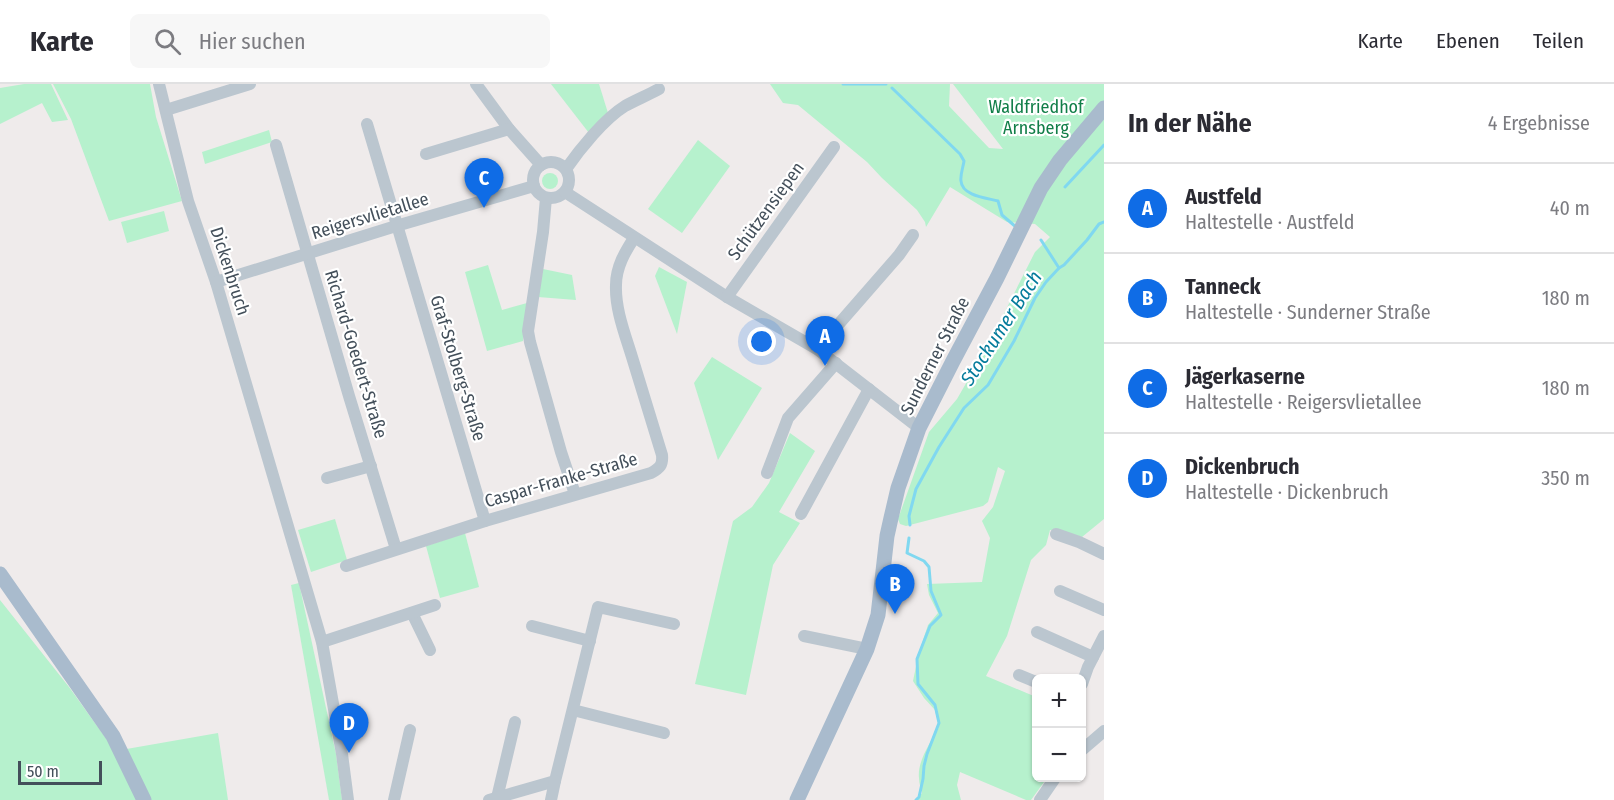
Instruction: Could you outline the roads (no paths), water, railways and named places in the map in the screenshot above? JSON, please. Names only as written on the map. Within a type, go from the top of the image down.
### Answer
[{"type":"main road","name":"Sunderner Straße","points":[[796,800],[867,649],[878,615],[887,536],[898,488],[919,428],[1041,188],[1066,152],[1104,108]]},
{"type":"main road","points":[[0,574],[113,736],[144,800]]},
{"type":"street","name":"Dickenbruch","points":[[159,84],[188,201],[216,282],[322,642],[348,800]]},
{"type":"street","points":[[166,110],[250,84]]},
{"type":"street","points":[[476,84],[509,129],[541,165]]},
{"type":"street","points":[[566,169],[576,154],[615,113],[659,89]]},
{"type":"street","name":"Graf-Stolberg-Straße","points":[[367,124],[485,521]]},
{"type":"street","points":[[426,154],[509,129]]},
{"type":"street","name":"Richard-Goedert-Straße","points":[[276,145],[396,549]]},
{"type":"street","name":"Schützensiepen","points":[[727,297],[834,147]]},
{"type":"street","points":[[557,163],[566,169],[569,181],[565,192],[554,198],[546,198],[537,192],[533,177],[541,165],[557,163]]},
{"type":"street","name":"Reigersvlietallee","points":[[216,282],[534,186]]},
{"type":"street","points":[[565,192],[727,297],[817,349],[919,428]]},
{"type":"street","points":[[546,198],[528,331],[561,452],[575,494]]},
{"type":"street","points":[[817,349],[899,255],[913,235]]},
{"type":"street","name":"Caspar-Franke-Straße","points":[[346,566],[485,521],[657,470],[663,461],[617,305],[618,270],[634,238]]},
{"type":"street","points":[[767,473],[789,418],[836,363]]},
{"type":"street","points":[[801,514],[869,389]]},
{"type":"street","name":"Richard-Goedert-Straße","points":[[327,478],[371,466]]},
{"type":"street","points":[[1056,534],[1104,554]]},
{"type":"street","points":[[1060,591],[1104,610]]},
{"type":"street","points":[[322,642],[435,605]]},
{"type":"street","points":[[550,800],[598,607],[674,624]]},
{"type":"street","points":[[412,614],[430,650]]},
{"type":"street","points":[[532,626],[590,641]]},
{"type":"street","points":[[1037,632],[1093,657]]},
{"type":"street","points":[[804,636],[867,649]]},
{"type":"street","points":[[1086,674],[1104,636]]},
{"type":"street","points":[[1019,675],[1032,680]]},
{"type":"street","points":[[573,710],[664,733]]},
{"type":"street","points":[[493,799],[515,722]]},
{"type":"street","points":[[394,800],[410,730]]},
{"type":"street","points":[[1086,747],[1104,731]]},
{"type":"street","points":[[493,799],[555,781]]},
{"type":"street","points":[[1040,800],[1052,782]]},
{"type":"waterway","points":[[843,84],[886,84]]},
{"type":"waterway","points":[[892,88],[960,154],[964,161],[961,174],[962,186],[976,196],[998,201],[1002,215],[1016,227]]},
{"type":"waterway","points":[[1065,187],[1104,145]]},
{"type":"waterway","name":"Stockumer Bach","points":[[910,525],[909,516],[916,489],[939,447],[964,408],[988,385],[1046,282],[1087,240],[1099,224],[1104,222]]},
{"type":"waterway","points":[[1041,240],[1059,268]]},
{"type":"waterway","name":"Stockumer Bach","points":[[909,538],[907,553],[924,561],[929,567],[931,591],[941,615],[930,626],[917,659],[918,684],[935,705],[939,723],[927,754],[919,797],[916,800]]},
{"type":"place","name":"Jägerkaserne","points":[[484,208]]},
{"type":"place","name":"Austfeld","points":[[825,366]]},
{"type":"place","name":"Tanneck","points":[[895,614]]},
{"type":"place","name":"Dickenbruch","points":[[349,753]]},
{"type":"park label","name":"Waldfriedhof Arnsberg","points":[[1036,117]]}]
